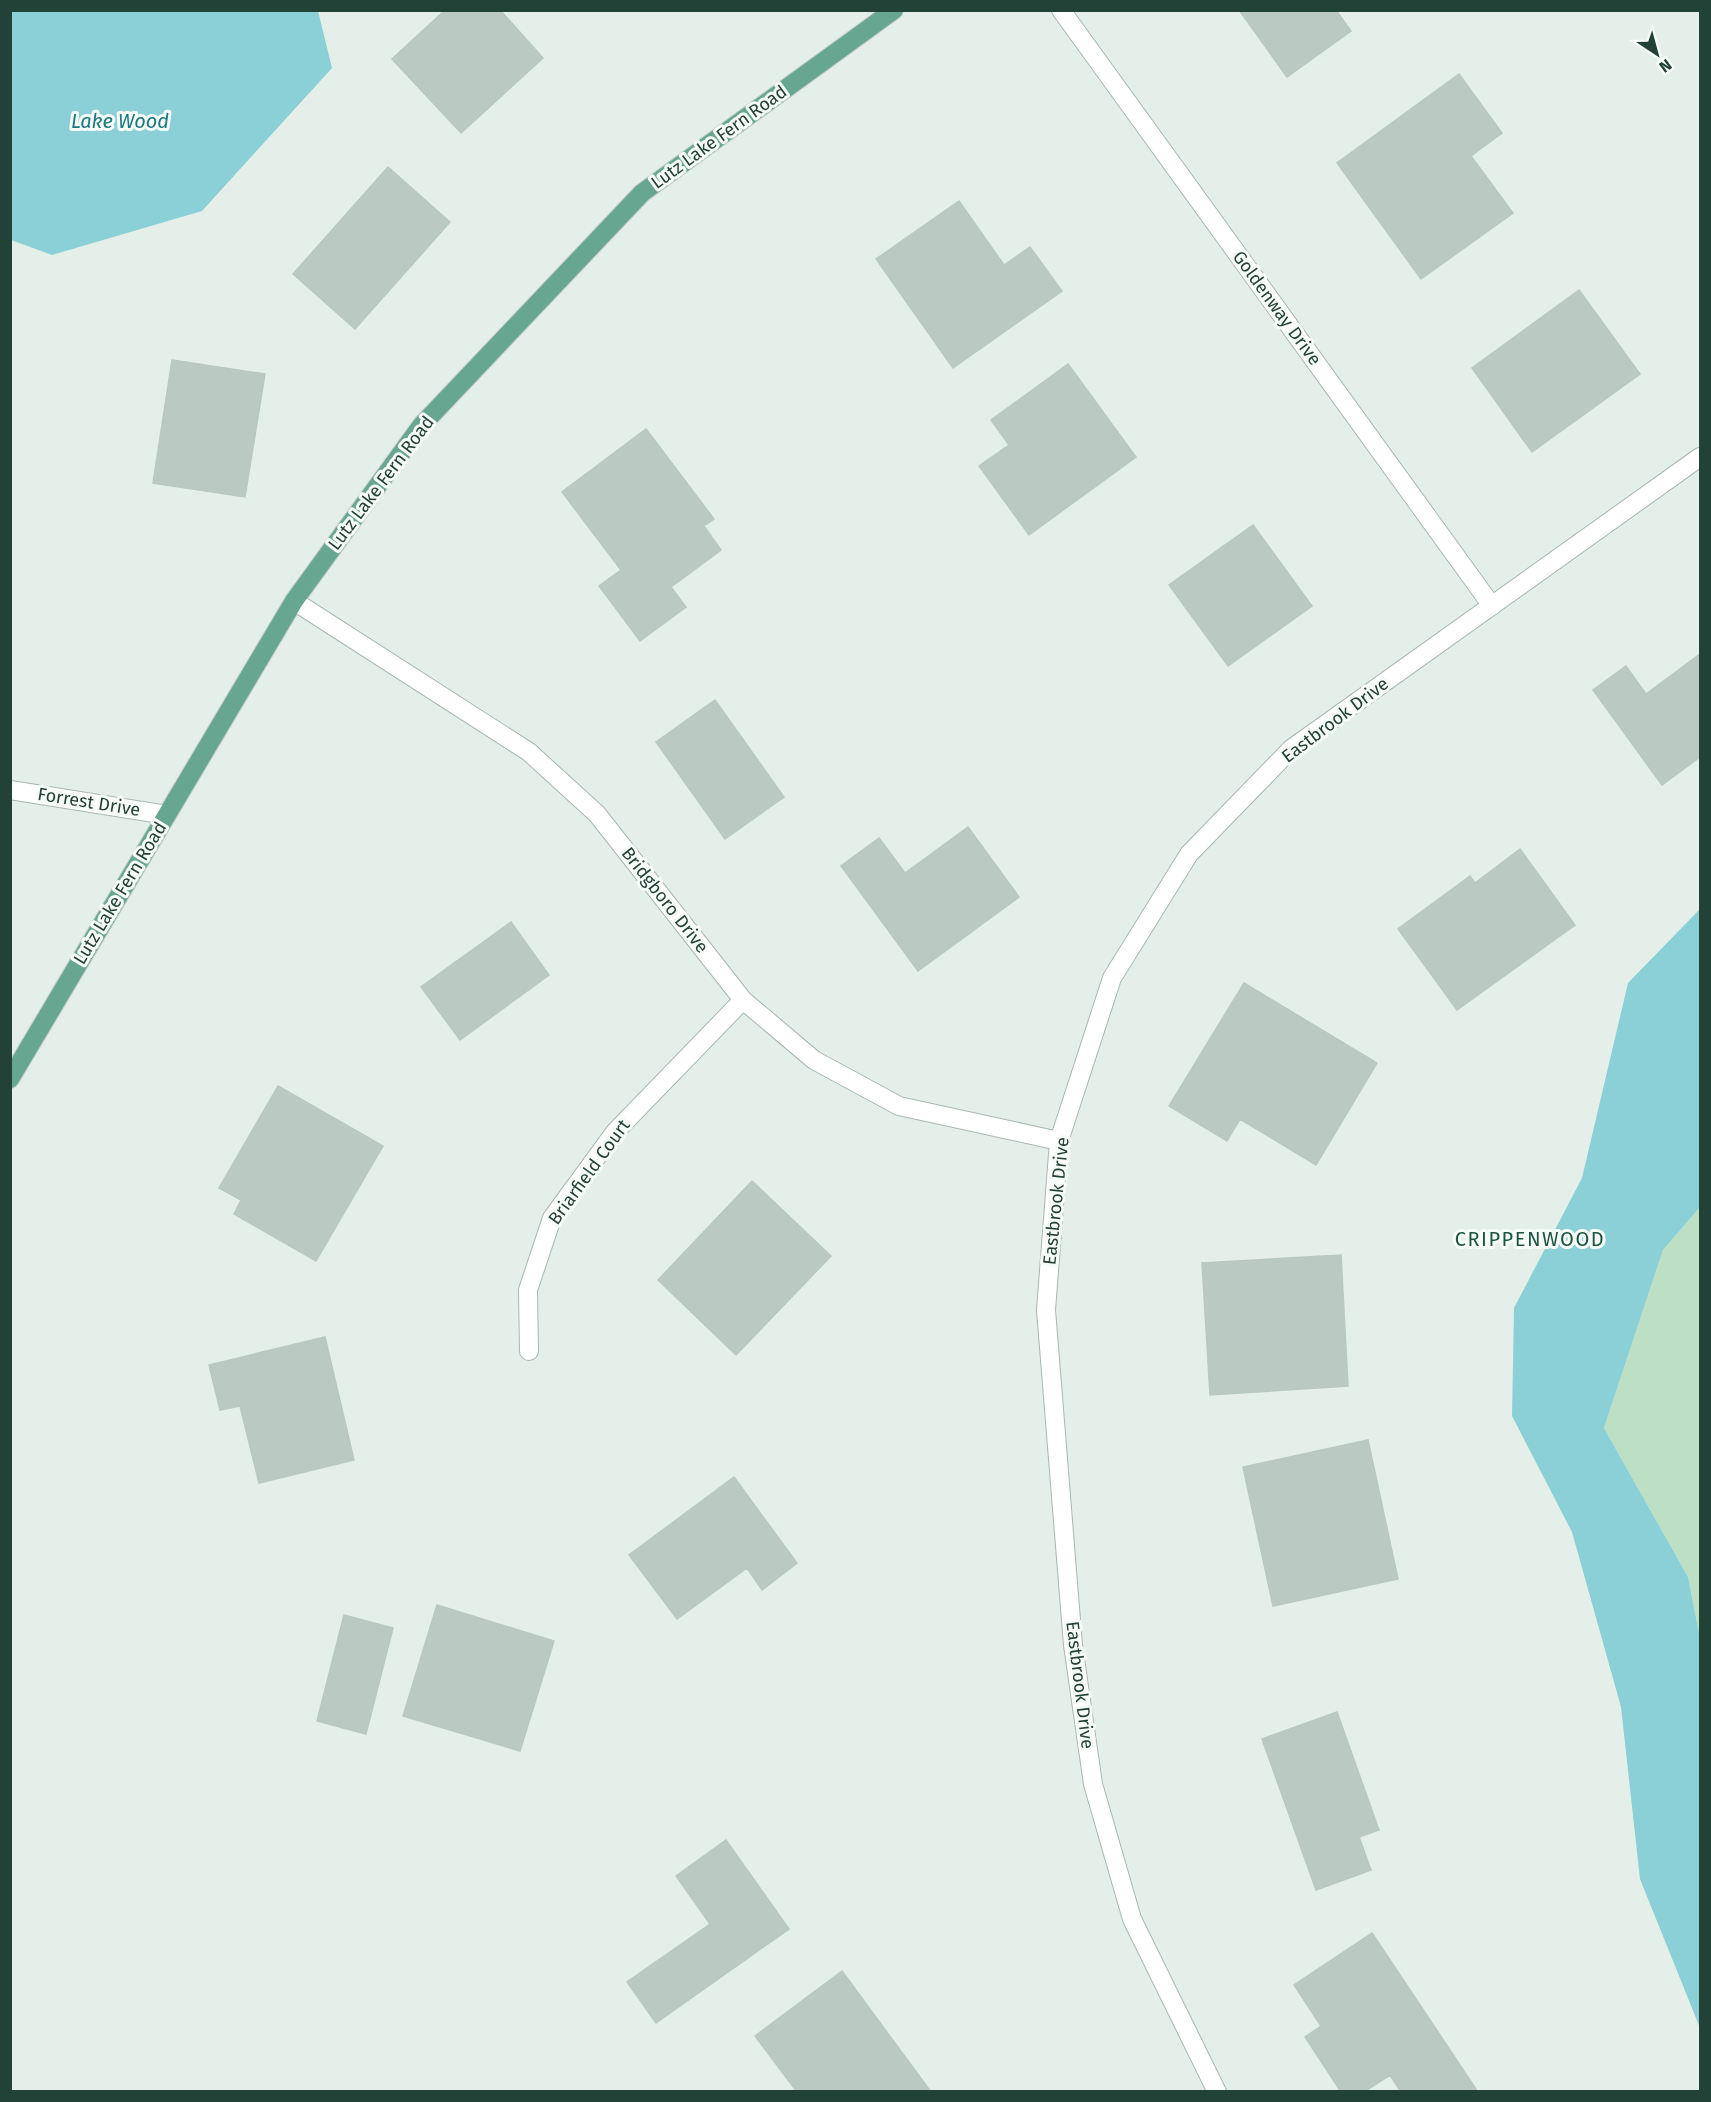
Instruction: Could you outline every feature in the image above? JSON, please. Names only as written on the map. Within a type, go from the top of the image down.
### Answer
[{"type":"main road","name":"Lutz Lake Fern Road","points":[[10,1079],[294,601],[421,426],[642,193],[894,10]]},
{"type":"street","name":"Goldenway Drive","points":[[1061,10],[1492,606]]},
{"type":"street","name":"Eastbrook Drive","points":[[1217,2091],[1132,1919],[1093,1784],[1073,1645],[1046,1310],[1059,1141],[1112,978],[1189,854],[1291,749],[1701,457]]},
{"type":"street","name":"Bridgboro Drive","points":[[294,601],[529,752],[597,814],[743,1000],[813,1059],[899,1106],[1059,1141]]},
{"type":"street","name":"Forrest Drive","points":[[10,790],[167,815]]},
{"type":"street","name":"Briarfield Court","points":[[529,1351],[528,1290],[552,1218],[615,1132],[743,1000]]},
{"type":"green space","points":[[1700,1207],[1700,1638],[1688,1577],[1604,1428],[1663,1250]]},
{"type":"water","name":"Lake Wood","points":[[10,11],[318,11],[332,68],[202,211],[52,255],[11,240]]},
{"type":"water","points":[[1700,909],[1700,1207],[1663,1250],[1604,1428],[1688,1577],[1700,1638],[1700,2028],[1640,1879],[1621,1707],[1572,1532],[1512,1416],[1514,1308],[1582,1178],[1628,983]]},
{"type":"building","points":[[445,10],[500,10],[543,58],[461,133],[392,59]]},
{"type":"building","points":[[1239,10],[1336,10],[1351,31],[1287,77]]},
{"type":"building","points":[[1459,74],[1502,133],[1471,156],[1513,213],[1421,279],[1337,163]]},
{"type":"building","points":[[388,167],[450,222],[355,329],[293,274]]},
{"type":"building","points":[[959,201],[1004,265],[1030,247],[1062,291],[953,368],[876,259]]},
{"type":"building","points":[[1579,290],[1640,374],[1532,452],[1472,368]]},
{"type":"building","points":[[172,360],[265,374],[245,497],[153,483]]},
{"type":"building","points":[[1068,364],[1136,457],[1029,535],[979,466],[1009,445],[991,420]]},
{"type":"building","points":[[646,429],[714,519],[704,526],[721,550],[671,587],[686,607],[640,641],[599,586],[621,570],[562,492]]},
{"type":"building","points":[[1253,525],[1312,606],[1228,666],[1169,585]]},
{"type":"building","points":[[1700,654],[1700,757],[1662,785],[1593,690],[1626,666],[1646,694]]},
{"type":"building","points":[[715,700],[784,797],[725,839],[656,742]]},
{"type":"building","points":[[968,827],[1019,897],[918,971],[841,866],[879,838],[905,873]]},
{"type":"building","points":[[1520,849],[1575,925],[1457,1010],[1398,929],[1470,876],[1475,883]]},
{"type":"building","points":[[511,922],[549,975],[460,1040],[421,987]]},
{"type":"building","points":[[1244,983],[1377,1063],[1316,1165],[1240,1119],[1227,1141],[1169,1106]]},
{"type":"building","points":[[278,1086],[383,1146],[316,1261],[234,1214],[241,1200],[219,1188]]},
{"type":"building","points":[[752,1181],[831,1256],[736,1355],[658,1280]]},
{"type":"building","points":[[1341,1255],[1348,1386],[1210,1395],[1202,1263]]},
{"type":"building","points":[[325,1337],[354,1460],[259,1483],[240,1406],[220,1410],[209,1365]]},
{"type":"building","points":[[1368,1440],[1398,1579],[1273,1606],[1243,1467]]},
{"type":"building","points":[[734,1477],[797,1563],[762,1590],[747,1568],[677,1619],[629,1555]]},
{"type":"building","points":[[437,1605],[554,1641],[520,1751],[403,1716]]},
{"type":"building","points":[[344,1615],[393,1628],[366,1734],[317,1721]]},
{"type":"building","points":[[1337,1712],[1379,1830],[1359,1837],[1371,1870],[1316,1890],[1262,1739]]},
{"type":"building","points":[[726,1840],[789,1929],[656,2023],[627,1982],[710,1924],[676,1876]]},
{"type":"building","points":[[1372,1933],[1476,2089],[1472,2092],[1401,2092],[1390,2075],[1364,2092],[1341,2092],[1305,2037],[1321,2026],[1294,1985]]},
{"type":"building","points":[[842,1971],[931,2092],[797,2092],[755,2036]]},
{"type":"district","name":"CRIPPENWOOD","points":[[1530,1239]]}]
